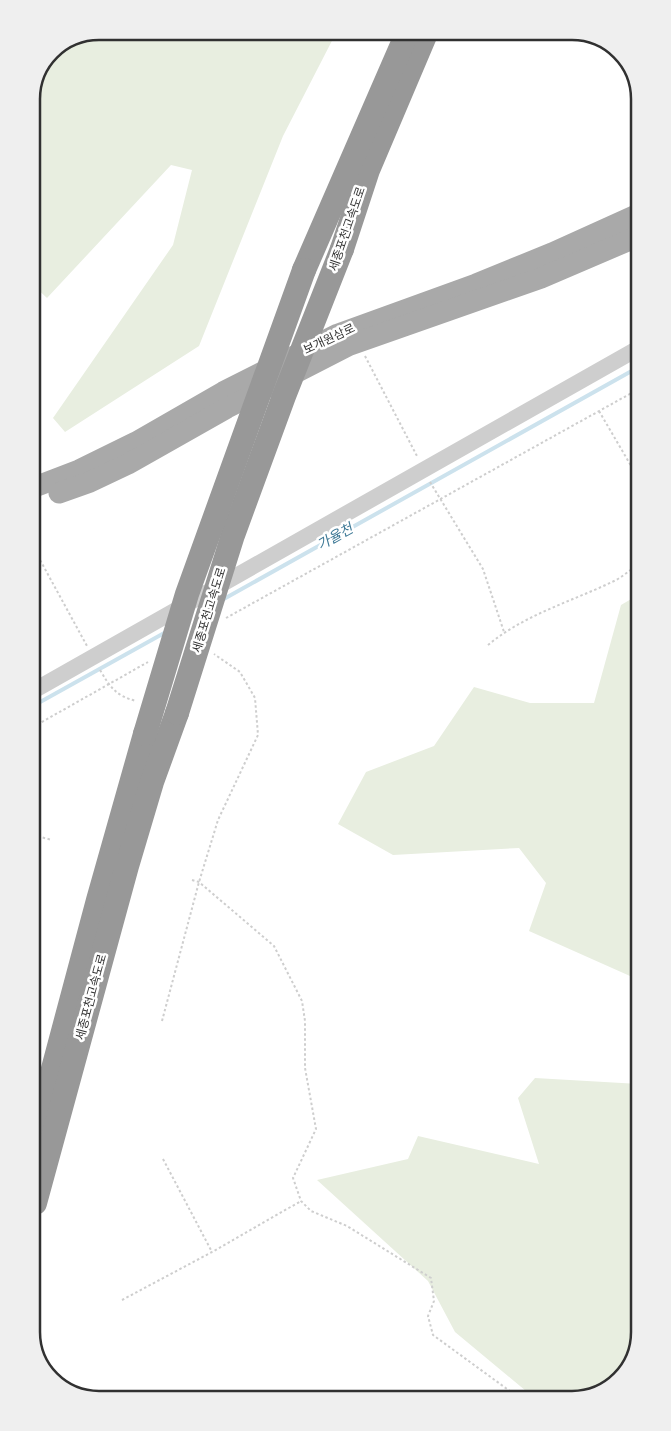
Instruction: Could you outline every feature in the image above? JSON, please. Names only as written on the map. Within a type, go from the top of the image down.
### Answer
[{"type":"highway","name":"세종포천고속도로","points":[[40,1118],[98,900],[187,594],[304,270],[404,40]]},
{"type":"highway","name":"세종포천고속도로","points":[[40,1181],[152,782],[177,714],[233,535],[284,396],[342,249],[368,170],[423,40]]},
{"type":"main road","name":"보개원삼로","points":[[40,485],[79,470],[136,442],[222,392],[338,334],[476,284],[552,253],[631,217]]},
{"type":"main road","name":"보개원삼로","points":[[40,499],[90,482],[128,464],[227,408],[358,342],[541,278],[631,239]]},
{"type":"lane","points":[[40,687],[92,656],[425,472],[631,352]]},
{"type":"path","points":[[358,342],[436,493],[483,569],[504,632]]},
{"type":"path","points":[[218,622],[631,393]]},
{"type":"path","points":[[599,411],[631,466]]},
{"type":"path","points":[[40,560],[92,656]]},
{"type":"path","points":[[488,645],[522,621],[614,581],[631,570]]},
{"type":"path","points":[[162,1021],[199,882],[218,820],[258,735],[255,698],[240,672],[214,654],[207,653]]},
{"type":"path","points":[[40,723],[151,660]]},
{"type":"path","points":[[105,678],[108,684],[122,698],[138,702]]},
{"type":"path","points":[[40,837],[52,840]]},
{"type":"path","points":[[192,880],[199,882],[274,946],[302,1000],[306,1021],[305,1068],[316,1129],[293,1178],[301,1201],[311,1211],[347,1226],[431,1278],[434,1301],[428,1316],[433,1335],[510,1391]]},
{"type":"path","points":[[163,1159],[212,1252]]},
{"type":"path","points":[[122,1300],[212,1252],[301,1201]]},
{"type":"shaded area","points":[[99,40],[332,40],[283,136],[199,346],[65,432],[53,418],[173,245],[192,170],[171,165],[47,298],[40,291],[40,95],[46,73],[60,55],[80,43]]},
{"type":"shaded area","points":[[631,599],[631,976],[529,931],[546,883],[519,848],[393,855],[338,824],[366,772],[434,746],[474,687],[530,703],[594,703],[621,605]]},
{"type":"shaded area","points":[[535,1078],[631,1084],[631,1332],[629,1347],[621,1365],[608,1379],[583,1390],[526,1391],[455,1332],[428,1281],[317,1180],[408,1159],[418,1136],[539,1164],[518,1098]]},
{"type":"waterway","name":"가율천","points":[[222,600],[631,371]]},
{"type":"waterway","name":"가율천","points":[[40,702],[166,632]]}]
